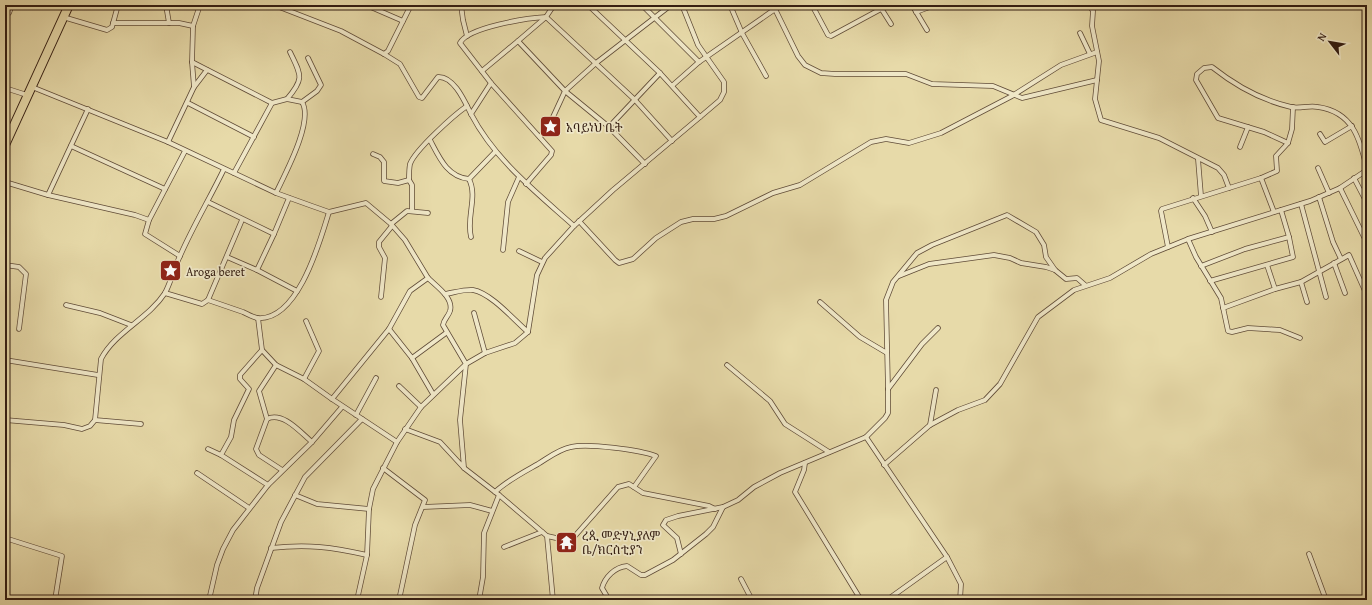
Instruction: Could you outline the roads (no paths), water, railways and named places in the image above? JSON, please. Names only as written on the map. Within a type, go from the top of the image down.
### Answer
[{"type":"highway","points":[[5,145],[69,5]]},
{"type":"street","points":[[5,12],[9,13],[12,5]]},
{"type":"street","points":[[63,17],[107,30],[112,27],[118,5]]},
{"type":"street","points":[[166,5],[169,23]]},
{"type":"street","points":[[194,88],[192,62],[193,26],[200,5]]},
{"type":"street","points":[[274,5],[341,31],[400,64],[419,97],[422,98],[440,76],[459,90],[481,133],[495,152],[526,184],[574,226]]},
{"type":"street","points":[[288,10],[290,5]]},
{"type":"street","points":[[366,5],[403,21]]},
{"type":"street","points":[[384,54],[388,51],[411,5]]},
{"type":"street","points":[[462,5],[462,20],[467,36]]},
{"type":"street","points":[[482,71],[546,17],[554,5]]},
{"type":"street","points":[[588,5],[673,85],[700,117]]},
{"type":"street","points":[[642,5],[699,62]]},
{"type":"street","points":[[540,137],[553,117],[565,91],[596,63],[671,5]]},
{"type":"street","points":[[357,600],[367,555],[369,509],[373,489],[405,429],[433,394],[466,364],[485,353],[515,343],[528,332],[537,275],[542,262],[574,226],[613,190],[646,164],[720,100],[724,82],[698,45],[682,5]]},
{"type":"street","points":[[730,5],[742,33],[766,76]]},
{"type":"street","points":[[673,85],[699,62],[742,33],[774,7],[781,5]]},
{"type":"street","points":[[812,5],[828,35],[831,36],[880,7],[891,24]]},
{"type":"street","points":[[912,5],[927,30]]},
{"type":"street","points":[[916,12],[935,5]]},
{"type":"street","points":[[1089,5],[1092,11],[1092,26],[1099,68],[1095,99],[1101,120],[1160,138],[1221,170],[1229,188]]},
{"type":"street","points":[[774,7],[798,56],[805,65],[811,69],[835,74],[906,74],[932,84],[993,86],[1012,96],[1026,98],[1097,80]]},
{"type":"street","points":[[526,184],[552,153],[540,137],[491,83],[460,44],[460,41],[467,36],[507,22],[527,18],[546,17],[635,100],[672,141]]},
{"type":"street","points":[[113,23],[169,23],[193,26]]},
{"type":"street","points":[[1080,33],[1090,54]]},
{"type":"street","points":[[518,41],[565,91],[608,127],[646,164]]},
{"type":"street","points":[[288,99],[299,84],[301,74],[290,52]]},
{"type":"street","points":[[579,221],[615,260],[619,263],[627,262],[642,252],[668,229],[681,222],[693,219],[714,219],[726,216],[773,193],[800,185],[871,142],[886,139],[908,143],[927,139],[942,133],[1012,96],[1061,65],[1097,52]]},
{"type":"street","points":[[192,62],[272,103],[288,99],[302,102],[317,91],[321,85],[308,58]]},
{"type":"street","points":[[884,465],[930,425],[958,410],[985,400],[993,393],[1000,384],[1038,317],[1074,290],[1085,285],[1110,278],[1151,254],[1188,239],[1302,204],[1329,193],[1340,188],[1367,169],[1363,153],[1352,126],[1336,112],[1318,107],[1293,107],[1246,91],[1210,66],[1199,71],[1196,80],[1218,118],[1248,127],[1288,143]]},
{"type":"street","points":[[168,142],[194,88],[207,70]]},
{"type":"street","points":[[608,127],[660,73]]},
{"type":"street","points":[[471,114],[491,83]]},
{"type":"street","points":[[32,87],[168,142],[276,193],[329,212],[346,210],[366,203],[391,225],[405,240],[428,278],[445,294],[451,306],[449,314],[443,322],[446,332],[466,364],[460,420],[464,468]]},
{"type":"street","points":[[5,88],[28,95]]},
{"type":"street","points":[[276,193],[300,137],[305,113],[302,102]]},
{"type":"street","points":[[188,103],[254,137]]},
{"type":"street","points":[[234,173],[272,103]]},
{"type":"street","points":[[412,210],[412,185],[409,180],[411,162],[455,114],[467,106]]},
{"type":"street","points":[[1168,247],[1161,210],[1165,207],[1261,178],[1277,171],[1276,156],[1288,143],[1292,129],[1293,107]]},
{"type":"street","points":[[48,195],[88,109]]},
{"type":"street","points":[[1320,134],[1325,142],[1352,126]]},
{"type":"street","points":[[1240,147],[1248,127]]},
{"type":"street","points":[[430,140],[442,162],[449,170],[459,177],[469,179]]},
{"type":"street","points":[[71,146],[165,189]]},
{"type":"street","points":[[180,256],[145,234],[149,220],[185,151]]},
{"type":"street","points":[[469,179],[495,152]]},
{"type":"street","points":[[373,154],[384,162],[384,181],[398,183],[409,180]]},
{"type":"street","points":[[1198,159],[1201,196]]},
{"type":"street","points":[[5,420],[64,425],[82,429],[90,426],[95,420],[98,375],[103,355],[131,325],[148,312],[165,293],[180,256],[224,168]]},
{"type":"street","points":[[1318,168],[1329,193]]},
{"type":"street","points":[[503,250],[508,202],[519,177]]},
{"type":"street","points":[[1261,178],[1274,212]]},
{"type":"street","points":[[1354,178],[1367,203]]},
{"type":"street","points":[[469,179],[474,191],[469,223],[471,237]]},
{"type":"street","points":[[5,182],[48,195],[135,215],[149,220]]},
{"type":"street","points":[[1340,188],[1367,243]]},
{"type":"street","points":[[1319,197],[1333,242],[1341,259]]},
{"type":"street","points":[[257,270],[289,198]]},
{"type":"street","points":[[1193,198],[1205,216],[1212,232]]},
{"type":"street","points":[[208,202],[242,220],[274,234]]},
{"type":"street","points":[[1302,204],[1326,297]]},
{"type":"street","points":[[381,297],[385,258],[379,247],[379,242],[391,225],[403,213],[412,210],[428,213]]},
{"type":"street","points":[[1210,282],[1293,257],[1281,210]]},
{"type":"street","points":[[208,300],[258,318],[273,315],[286,307],[297,291],[311,265],[329,212]]},
{"type":"street","points":[[681,554],[677,538],[664,527],[664,522],[678,516],[723,507],[738,500],[754,487],[780,473],[866,437],[885,418],[888,413],[886,300],[888,290],[917,253],[932,245],[1007,215],[1036,232],[1044,245],[1046,257],[1055,270],[1066,279],[1077,278],[1085,285]]},
{"type":"street","points":[[165,293],[202,304],[208,300],[242,220]]},
{"type":"street","points":[[1202,266],[1245,249],[1289,237]]},
{"type":"street","points":[[1188,239],[1210,282],[1221,298],[1228,331],[1232,332],[1248,328],[1280,330],[1300,338]]},
{"type":"street","points":[[519,251],[542,262]]},
{"type":"street","points":[[898,276],[928,264],[994,255],[1010,258],[1021,263],[1038,265],[1055,270]]},
{"type":"street","points":[[1223,308],[1301,282],[1334,262],[1349,255],[1365,291]]},
{"type":"street","points":[[227,257],[257,270],[297,291]]},
{"type":"street","points":[[1334,262],[1345,292]]},
{"type":"street","points":[[5,265],[19,267],[26,274],[19,329]]},
{"type":"street","points":[[1267,265],[1275,290]]},
{"type":"street","points":[[332,400],[389,329],[410,291],[428,278]]},
{"type":"street","points":[[1301,282],[1307,302]]},
{"type":"street","points":[[445,294],[470,290],[478,292],[490,298],[528,332]]},
{"type":"street","points":[[820,302],[860,337],[887,353]]},
{"type":"street","points":[[66,305],[100,313],[131,325]]},
{"type":"street","points":[[474,313],[485,353]]},
{"type":"street","points":[[258,318],[262,350],[276,365],[304,379],[342,407],[397,442]]},
{"type":"street","points":[[304,379],[319,351],[306,321]]},
{"type":"street","points":[[888,388],[922,344],[938,328]]},
{"type":"street","points":[[389,329],[412,358],[433,394]]},
{"type":"street","points":[[412,358],[446,332]]},
{"type":"street","points":[[221,455],[231,437],[234,420],[249,389],[240,379],[240,375],[262,350]]},
{"type":"street","points":[[5,360],[98,375]]},
{"type":"street","points":[[276,365],[259,391],[267,419],[257,447],[257,452],[282,470]]},
{"type":"street","points":[[727,365],[770,401],[785,424],[829,452]]},
{"type":"street","points":[[356,415],[376,378]]},
{"type":"street","points":[[399,386],[422,407]]},
{"type":"street","points":[[930,425],[936,390]]},
{"type":"street","points":[[210,600],[217,566],[223,549],[249,508],[282,470],[312,442],[342,407]]},
{"type":"street","points":[[267,419],[274,417],[287,421],[312,442]]},
{"type":"street","points":[[255,600],[257,588],[281,522],[305,477],[362,419]]},
{"type":"street","points":[[95,420],[141,424]]},
{"type":"street","points":[[405,429],[440,442],[464,468],[499,495],[547,536],[565,540],[574,537],[618,487],[625,484],[634,486],[643,494],[708,506],[716,509]]},
{"type":"street","points":[[866,437],[947,557],[961,584],[960,600]]},
{"type":"street","points":[[495,492],[508,480],[556,453],[578,446],[632,450],[656,456],[634,486]]},
{"type":"street","points":[[208,449],[221,455],[268,485]]},
{"type":"street","points":[[805,463],[804,470],[795,492],[861,600]]},
{"type":"street","points":[[383,468],[425,500],[415,525],[399,600]]},
{"type":"street","points":[[197,473],[249,508]]},
{"type":"street","points":[[295,495],[316,504],[369,509]]},
{"type":"street","points":[[479,600],[483,577],[484,534],[499,495]]},
{"type":"street","points":[[423,507],[470,505],[492,511]]},
{"type":"street","points":[[609,600],[602,588],[613,571],[627,566],[641,575],[645,575],[681,554],[711,529],[723,507]]},
{"type":"street","points":[[504,547],[542,532]]},
{"type":"street","points":[[547,536],[553,600]]},
{"type":"street","points":[[5,538],[62,556],[55,600]]},
{"type":"street","points":[[271,548],[326,546],[367,555]]},
{"type":"street","points":[[1309,554],[1326,600]]},
{"type":"street","points":[[887,600],[947,557]]},
{"type":"street","points":[[741,579],[752,600]]},
{"type":"place","name":"አባይነህ ቤት","points":[[550,127]]},
{"type":"place","name":"Aroga beret","points":[[170,271]]},
{"type":"place","name":"ረጲ መድሃኒያለም ቤ/ክርስቲያን","points":[[567,542]]}]
